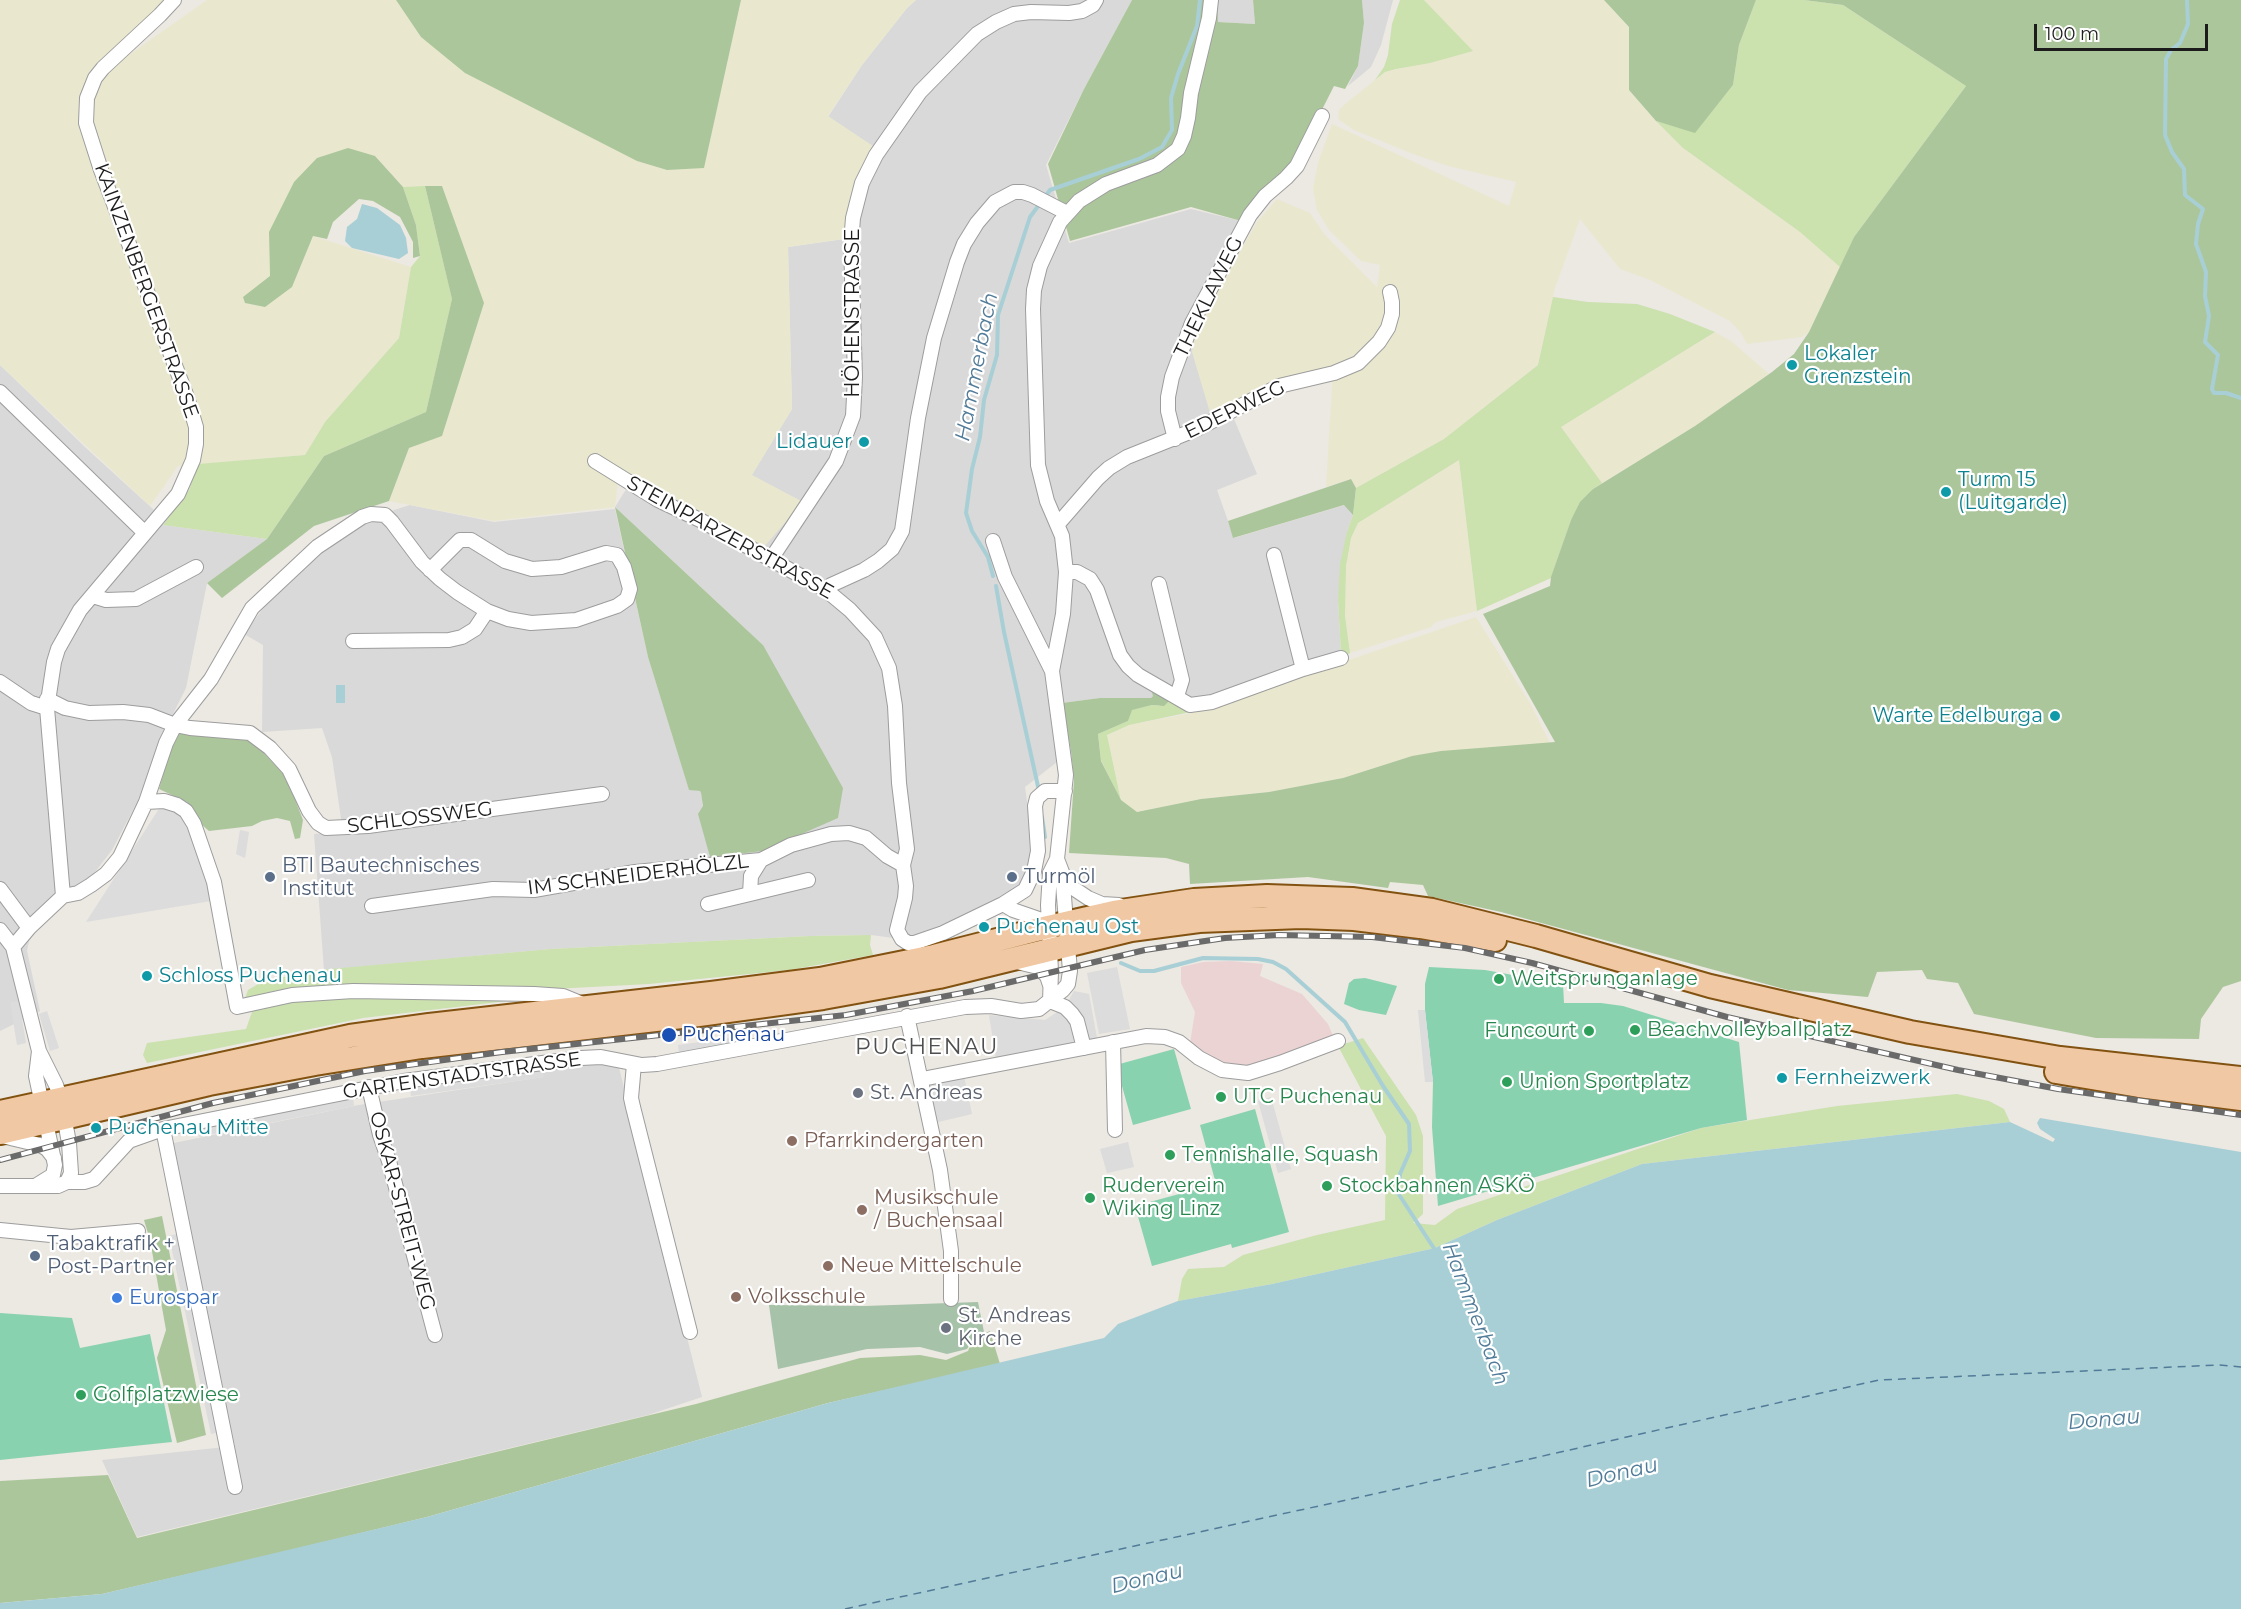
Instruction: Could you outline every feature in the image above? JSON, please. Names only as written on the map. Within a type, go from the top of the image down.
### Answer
[{"type":"main road","points":[[0,1112],[53,1112],[345,1058],[806,1000],[939,976],[1006,960],[1058,935],[1145,907],[1194,900],[1268,896],[1323,897],[1405,906],[1458,916],[1710,986],[1910,1032],[2060,1058],[2241,1078]]},
{"type":"main road","points":[[0,1135],[53,1112],[149,1078],[350,1036],[777,985],[872,970],[934,956],[1058,935],[1131,930],[1199,921],[1301,917],[1354,919],[1420,927],[1524,947],[1701,996],[1872,1037],[2091,1078],[2241,1100]]},
{"type":"street","name":"KAINZENBERGERSTRASSE","points":[[63,896],[47,704],[58,649],[80,610],[178,494],[193,460],[196,427],[187,398],[93,148],[86,123],[90,87],[103,68],[174,0]]},
{"type":"street","name":"HÖHENSTRASSE","points":[[771,560],[836,461],[853,416],[855,378],[851,274],[852,226],[862,183],[876,155],[920,92],[977,34],[1014,14],[1069,13],[1093,5],[1096,0]]},
{"type":"street","points":[[1145,907],[1093,901],[1073,888],[1060,866],[1065,761],[1052,671],[1063,614],[1066,572],[1062,536],[1047,501],[1038,465],[1034,290],[1040,266],[1060,222],[1067,213],[1089,193],[1156,165],[1178,149],[1188,118],[1191,93],[1209,18],[1210,0]]},
{"type":"street","name":"THEKLAWEG","points":[[1175,439],[1168,411],[1168,398],[1180,354],[1207,294],[1250,215],[1265,196],[1297,166],[1322,116]]},
{"type":"street","points":[[826,590],[838,581],[871,566],[892,549],[902,531],[918,418],[934,338],[957,262],[964,244],[977,223],[995,202],[1014,192],[1032,195],[1067,213]]},
{"type":"street","name":"EDERWEG","points":[[1058,524],[1109,468],[1127,457],[1175,439],[1273,389],[1298,380],[1334,373],[1358,363],[1379,342],[1388,328],[1392,308],[1390,292]]},
{"type":"street","points":[[0,392],[145,533]]},
{"type":"street","name":"STEINPARZERSTRASSE","points":[[595,460],[658,500],[700,520],[826,590],[850,610],[875,637],[889,668],[896,706],[900,783],[907,849],[903,865],[906,886],[898,934],[908,943],[919,942],[943,933]]},
{"type":"street","points":[[13,947],[29,928],[63,896],[78,893],[106,874],[120,857],[146,802],[166,743],[175,725],[211,679],[252,608],[317,547],[362,517],[371,514],[385,515],[407,545],[430,570],[457,592],[488,611],[508,619],[523,622],[576,621],[617,606],[627,599],[630,589],[624,567],[617,555],[606,553],[561,567],[532,569],[505,561],[471,540],[460,540],[430,570]]},
{"type":"street","points":[[993,541],[1005,577],[1052,671]]},
{"type":"street","points":[[1274,555],[1303,669]]},
{"type":"street","points":[[93,596],[106,600],[136,599],[196,567]]},
{"type":"street","points":[[1066,572],[1077,572],[1090,579],[1097,591],[1120,655],[1128,666],[1138,675],[1190,705],[1205,704],[1341,658]]},
{"type":"street","points":[[1159,584],[1182,680],[1177,696]]},
{"type":"street","points":[[352,641],[449,640],[462,637],[475,629],[488,611]]},
{"type":"street","points":[[0,682],[31,703],[89,713],[123,712],[149,715],[175,725]]},
{"type":"street","name":"SCHLOSSWEG","points":[[175,725],[235,730],[250,733],[258,738],[289,769],[309,811],[318,823],[326,828],[368,826],[602,794]]},
{"type":"street","points":[[934,956],[943,933],[1003,904],[1025,890],[1034,872],[1039,840],[1035,806],[1041,795],[1065,791]]},
{"type":"street","points":[[146,802],[164,801],[177,805],[186,811],[194,824],[214,882],[237,1007],[292,995],[353,992],[534,994],[563,996],[588,1006]]},
{"type":"street","name":"IM SCHNEIDERHÖLZL","points":[[372,906],[493,889],[534,890],[635,872],[761,860],[791,845],[831,834],[849,833],[866,838],[887,856],[903,865]]},
{"type":"street","name":"IM SCHNEIDERHÖLZL","points":[[750,894],[751,876],[761,860]]},
{"type":"street","points":[[1050,1001],[1068,984],[1070,967],[1058,935],[1050,873],[1060,866]]},
{"type":"street","name":"IM SCHNEIDERHÖLZL","points":[[708,904],[808,880]]},
{"type":"street","points":[[0,889],[29,928]]},
{"type":"street","points":[[1003,904],[1039,919],[1058,935]]},
{"type":"street","points":[[0,930],[13,947],[39,1051],[56,1085],[53,1112],[55,1170],[53,1175],[35,1186]]},
{"type":"street","points":[[1050,1001],[1050,984],[1058,935]]},
{"type":"street","points":[[1006,960],[1038,966],[1047,976],[1050,984]]},
{"type":"street","points":[[1050,1001],[1065,1007],[1077,1020],[1084,1048]]},
{"type":"street","name":"GARTENSTADTSTRASSE","points":[[0,1186],[58,1186],[67,1182],[84,1182],[94,1179],[129,1141],[163,1129],[369,1087],[455,1073],[581,1058],[601,1057],[634,1064],[670,1062],[908,1016],[978,1006],[1032,1011],[1050,1001]]},
{"type":"street","points":[[908,1016],[940,1170],[949,1239],[951,1299]]},
{"type":"street","points":[[922,1079],[1146,1036],[1165,1037],[1179,1042],[1209,1064],[1222,1070],[1239,1073],[1255,1072],[1338,1041]]},
{"type":"street","points":[[1113,1042],[1115,1130]]},
{"type":"street","points":[[39,1051],[36,1076],[53,1112],[71,1173],[67,1182]]},
{"type":"street","points":[[634,1064],[631,1098],[690,1332]]},
{"type":"street","name":"OSKAR-STREIT-WEG","points":[[369,1087],[435,1335]]},
{"type":"street","points":[[163,1129],[235,1487]]},
{"type":"street","points":[[0,1135],[40,1145],[47,1149],[54,1159]]},
{"type":"street","points":[[0,1230],[70,1237],[138,1231]]},
{"type":"shaded area","points":[[916,0],[1132,0],[1046,165],[1069,243],[1191,209],[1241,221],[1192,319],[1257,474],[1217,490],[1234,538],[1345,505],[1353,515],[1347,532],[1338,600],[1341,653],[1190,703],[1153,696],[1151,698],[1100,698],[1063,703],[1071,751],[1025,787],[1034,852],[1028,878],[1021,885],[966,916],[909,940],[871,935],[811,936],[551,949],[324,970],[314,834],[343,832],[332,757],[322,728],[262,732],[263,645],[244,634],[277,590],[324,549],[369,518],[410,505],[494,522],[615,509],[648,657],[689,789],[701,793],[710,857],[763,645],[615,507],[632,480],[802,502],[751,476],[792,409],[788,247],[844,239],[852,196],[828,117],[862,65],[907,8]]},
{"type":"shaded area","points":[[1217,0],[1253,0],[1255,24],[1218,22]]},
{"type":"shaded area","points":[[1362,0],[1393,0],[1381,45],[1371,67],[1348,86],[1358,66],[1364,23]]},
{"type":"shaded area","points":[[0,365],[154,510],[163,525],[267,539],[207,583],[186,688],[163,734],[144,789],[112,850],[88,881],[41,925],[29,941],[27,951],[40,1011],[0,1031]]},
{"type":"shaded area","points":[[164,801],[186,811],[217,900],[86,922]]},
{"type":"shaded area","points":[[240,830],[249,832],[245,858],[236,854]]},
{"type":"shaded area","points":[[1231,961],[1263,964],[1260,976],[1302,994],[1328,1024],[1334,1038],[1248,1068],[1231,1066],[1215,1060],[1190,1043],[1195,1012],[1181,983],[1181,967],[1203,962]]},
{"type":"shaded area","points":[[1117,967],[1130,1029],[1099,1034],[1087,973]]},
{"type":"shaded area","points":[[1074,991],[1089,994],[1097,1038],[996,1059],[989,1015],[1045,1020],[1065,1007]]},
{"type":"shaded area","points":[[19,1001],[26,1043],[17,1045],[10,1002]]},
{"type":"shaded area","points":[[1418,1010],[1425,1010],[1433,1082],[1425,1082]]},
{"type":"shaded area","points":[[47,1011],[59,1048],[50,1051],[39,1014]]},
{"type":"shaded area","points":[[731,1038],[733,1047],[679,1054],[678,1045]]},
{"type":"shaded area","points":[[584,1063],[618,1064],[702,1397],[648,1415],[137,1537],[102,1460],[235,1446],[197,1289],[169,1144],[359,1105],[543,1077],[543,1070]]},
{"type":"shaded area","points":[[543,1070],[544,1077],[411,1096],[410,1089]]},
{"type":"shaded area","points":[[964,1076],[972,1114],[934,1123],[928,1084]]},
{"type":"shaded area","points":[[353,1097],[354,1106],[199,1137],[198,1129]]},
{"type":"shaded area","points":[[1271,1097],[1291,1169],[1278,1173],[1258,1101]]},
{"type":"shaded area","points":[[1128,1142],[1134,1167],[1107,1173],[1100,1149]]},
{"type":"shaded area","points":[[184,1232],[225,1431],[211,1434],[169,1236]]},
{"type":"green space","points":[[0,0],[170,0],[99,68],[82,113],[125,219],[91,121],[93,99],[106,71],[207,0],[396,0],[421,37],[637,161],[667,170],[704,167],[741,0],[916,0],[907,8],[862,65],[828,116],[876,148],[852,196],[844,239],[788,247],[792,409],[752,475],[803,502],[763,548],[668,502],[619,471],[615,507],[493,521],[389,501],[409,448],[442,186],[403,187],[375,156],[269,232],[270,276],[292,287],[313,236],[411,267],[399,338],[325,422],[305,455],[178,466],[150,506],[0,365]]},
{"type":"green space","points":[[396,0],[741,0],[704,168],[667,170],[637,161],[465,73],[421,37]]},
{"type":"green space","points":[[1132,0],[1217,0],[1218,22],[1255,24],[1253,0],[1362,0],[1364,23],[1358,66],[1345,89],[1334,86],[1300,153],[1241,221],[1191,207],[1070,241],[1048,164],[1084,89]]},
{"type":"green space","points":[[1400,0],[1424,0],[1473,51],[1385,72],[1375,80],[1384,67],[1388,55],[1392,24]]},
{"type":"green space","points":[[1424,0],[1604,0],[1629,27],[1629,90],[1656,121],[1683,148],[1800,232],[1840,267],[1809,332],[1802,337],[1747,344],[1730,321],[1650,280],[1620,269],[1580,219],[1555,288],[1538,365],[1444,439],[1356,488],[1350,479],[1326,487],[1333,368],[1211,416],[1192,352],[1198,322],[1257,222],[1277,199],[1310,213],[1324,234],[1377,287],[1380,265],[1361,261],[1329,230],[1317,210],[1313,189],[1318,163],[1332,124],[1509,206],[1516,182],[1448,166],[1413,154],[1354,130],[1338,119],[1339,110],[1345,104],[1385,72],[1472,51]]},
{"type":"green space","points":[[1604,0],[1756,0],[1739,45],[1733,85],[1695,133],[1656,121],[1629,90],[1629,27]]},
{"type":"green space","points":[[1756,0],[1804,0],[1843,5],[1966,86],[1854,237],[1840,267],[1800,232],[1683,148],[1656,121],[1695,132],[1733,85],[1739,45]]},
{"type":"green space","points":[[1804,0],[2241,0],[2241,981],[2223,987],[2201,1019],[2199,1039],[2096,1038],[1974,1014],[1958,983],[1927,979],[1922,970],[1877,972],[1868,997],[1788,990],[1501,912],[1428,896],[1423,885],[1390,882],[1388,888],[1308,877],[1190,884],[1189,864],[1166,858],[1069,853],[1074,780],[1062,703],[1100,698],[1151,698],[1153,696],[1150,685],[1173,697],[1164,706],[1152,705],[1132,710],[1128,721],[1098,734],[1101,761],[1121,800],[1137,812],[1201,799],[1269,792],[1343,778],[1412,756],[1441,751],[1555,742],[1483,614],[1550,586],[1571,520],[1580,502],[1593,489],[1695,426],[1794,354],[1809,332],[1854,237],[1966,86],[1843,5]]},
{"type":"green space","points":[[348,148],[375,156],[403,187],[416,225],[420,256],[413,258],[413,242],[400,217],[373,201],[359,199],[333,222],[327,239],[313,236],[292,287],[265,307],[245,303],[243,297],[270,276],[269,232],[294,182],[317,158]]},
{"type":"green space","points":[[425,186],[452,299],[426,412],[324,456],[267,539],[163,525],[189,490],[198,464],[305,455],[325,422],[399,338],[411,267],[420,256],[416,225],[403,187]]},
{"type":"green space","points":[[425,186],[442,186],[484,303],[442,436],[409,448],[389,501],[314,526],[222,598],[207,583],[267,539],[324,456],[426,412],[452,299]]},
{"type":"green space","points":[[1553,297],[1588,302],[1637,304],[1715,332],[1561,427],[1602,483],[1593,489],[1571,520],[1551,578],[1477,611],[1459,460],[1358,523],[1351,538],[1346,566],[1345,616],[1350,653],[1347,655],[1341,653],[1338,600],[1340,564],[1353,515],[1356,488],[1444,439],[1538,365]]},
{"type":"green space","points":[[1715,332],[1731,341],[1769,374],[1695,426],[1602,483],[1561,427]]},
{"type":"green space","points":[[1459,460],[1477,611],[1436,622],[1431,627],[1350,653],[1345,616],[1346,566],[1351,538],[1358,523]]},
{"type":"green space","points":[[1351,479],[1356,488],[1353,515],[1344,505],[1233,538],[1228,521]]},
{"type":"green space","points":[[615,507],[763,645],[843,788],[838,818],[763,851],[710,857],[698,814],[703,806],[701,793],[689,790],[648,657]]},
{"type":"green space","points":[[1476,617],[1530,703],[1550,743],[1412,756],[1343,778],[1269,792],[1201,799],[1137,812],[1121,801],[1107,735],[1128,725],[1192,713]]},
{"type":"green space","points":[[1173,697],[1200,710],[1129,725],[1107,735],[1121,801],[1101,760],[1098,734],[1128,721],[1131,710],[1152,705],[1159,706]]},
{"type":"green space","points":[[179,731],[247,739],[256,745],[286,776],[303,820],[300,838],[295,839],[290,821],[277,818],[252,826],[209,831],[201,824],[187,802],[159,789],[170,751]]},
{"type":"green space","points":[[871,935],[870,945],[873,955],[789,970],[649,984],[534,990],[524,999],[363,1018],[147,1063],[143,1055],[147,1043],[246,1029],[252,1012],[244,1001],[248,990],[260,983],[308,971],[551,949]]},
{"type":"green space","points":[[1429,967],[1485,970],[1563,984],[1564,1003],[1601,1003],[1623,1006],[1739,1042],[1747,1120],[1701,1128],[1438,1206],[1432,1127],[1433,1082],[1425,1010],[1425,984]]},
{"type":"green space","points":[[1365,978],[1397,986],[1386,1015],[1359,1010],[1344,1004],[1349,983],[1354,979]]},
{"type":"green space","points":[[1363,1038],[1416,1115],[1423,1136],[1423,1214],[1413,1223],[1435,1225],[1457,1209],[1701,1128],[1837,1106],[1957,1094],[1989,1101],[2004,1109],[2010,1122],[1642,1164],[1497,1220],[1435,1248],[1272,1284],[1178,1301],[1182,1279],[1188,1269],[1224,1267],[1243,1255],[1385,1220],[1386,1136],[1338,1046]]},
{"type":"green space","points":[[1174,1049],[1191,1109],[1133,1125],[1116,1065]]},
{"type":"green space","points":[[1255,1109],[1289,1232],[1232,1248],[1231,1244],[1152,1266],[1135,1206],[1216,1184],[1200,1125]]},
{"type":"green space","points":[[162,1216],[206,1435],[177,1443],[157,1358],[166,1330],[150,1240],[144,1220]]},
{"type":"green space","points":[[978,1302],[984,1332],[974,1338],[967,1349],[947,1354],[920,1347],[867,1349],[778,1369],[769,1305],[865,1306]]},
{"type":"green space","name":"Golfplatzwiese","points":[[0,1313],[72,1318],[80,1348],[150,1334],[172,1442],[0,1460]]},
{"type":"green space","points":[[990,1331],[1000,1364],[828,1403],[427,1517],[266,1556],[102,1594],[0,1603],[0,1481],[108,1475],[137,1538],[696,1404],[860,1358],[920,1355],[946,1360],[968,1351],[974,1337]]},
{"type":"water","points":[[362,204],[377,208],[400,225],[406,238],[408,253],[399,259],[352,248],[345,241],[347,227],[357,219]]},
{"type":"water","points":[[336,685],[345,685],[345,703],[336,703]]},
{"type":"water","name":"Donau","points":[[2040,1118],[2241,1152],[2241,1609],[0,1609],[0,1603],[102,1594],[427,1517],[828,1403],[1104,1338],[1118,1324],[1178,1301],[1272,1284],[1435,1248],[1497,1220],[1642,1164],[2010,1122],[2053,1142],[2055,1139],[2040,1129],[2037,1123]]},
{"type":"waterway","name":"Hammerbach","points":[[993,576],[988,557],[972,531],[966,513],[972,469],[980,437],[984,400],[997,355],[998,315],[1030,217],[1050,190],[1139,159],[1162,147],[1172,130],[1171,98],[1197,26],[1200,0]]},
{"type":"waterway","points":[[2187,0],[2188,24],[2180,43],[2171,50],[2166,59],[2165,135],[2172,152],[2184,169],[2185,195],[2203,209],[2198,224],[2196,244],[2206,272],[2205,296],[2209,316],[2205,342],[2218,355],[2212,389],[2214,393],[2226,393],[2241,398]]},
{"type":"waterway","name":"Hammerbach","points":[[996,586],[1039,791]]},
{"type":"waterway","name":"Hammerbach","points":[[1042,817],[1045,837]]},
{"type":"waterway","name":"Hammerbach","points":[[1121,963],[1140,971],[1154,971],[1203,958],[1258,959],[1273,962],[1286,969],[1345,1022],[1383,1086],[1409,1124],[1410,1151],[1400,1174],[1398,1193],[1437,1253]]},
{"type":"ferry route","points":[[845,1609],[1397,1489],[1879,1380],[2219,1365],[2241,1367]]},
{"type":"railway","points":[[0,1160],[213,1103],[365,1071],[502,1052],[846,1015],[973,991],[1145,950],[1225,938],[1279,935],[1372,937],[1465,948],[1532,963],[1727,1017],[1958,1070],[2058,1089],[2241,1115]]},
{"type":"place","name":"Lokaler Grenzstein","points":[[1792,365]]},
{"type":"place","name":"Lidauer","points":[[864,442]]},
{"type":"place","name":"Turm 15 (Luitgarde)","points":[[1946,492]]},
{"type":"place","name":"Warte Edelburga","points":[[2055,716]]},
{"type":"place","name":"BTI Bautechnisches Institut","points":[[270,877]]},
{"type":"place","name":"Turmöl","points":[[1012,877]]},
{"type":"place","name":"Puchenau Ost","points":[[984,927]]},
{"type":"place","name":"Schloss Puchenau","points":[[147,976]]},
{"type":"place","name":"Weitsprunganlage","points":[[1499,979]]},
{"type":"place","name":"Beachvolleyballplatz","points":[[1635,1030]]},
{"type":"place","name":"Funcourt","points":[[1589,1031]]},
{"type":"place","name":"Puchenau","points":[[669,1035]]},
{"type":"place","name":"Fernheizwerk","points":[[1782,1078]]},
{"type":"place","name":"Union Sportplatz","points":[[1507,1082]]},
{"type":"place","name":"St. Andreas","points":[[858,1093]]},
{"type":"place","name":"UTC Puchenau","points":[[1221,1097]]},
{"type":"place","name":"Puchenau Mitte","points":[[96,1128]]},
{"type":"place","name":"Pfarrkindergarten","points":[[792,1141]]},
{"type":"place","name":"Tennishalle, Squash","points":[[1170,1155]]},
{"type":"place","name":"Stockbahnen ASKÖ","points":[[1327,1186]]},
{"type":"place","name":"Ruderverein Wiking Linz","points":[[1090,1198]]},
{"type":"place","name":"Musikschule / Buchensaal","points":[[862,1210]]},
{"type":"place","name":"Tabaktrafik + Post-Partner","points":[[35,1256]]},
{"type":"place","name":"Neue Mittelschule","points":[[828,1266]]},
{"type":"place","name":"Volksschule","points":[[736,1297]]},
{"type":"place","name":"Eurospar","points":[[117,1298]]},
{"type":"place","name":"St. Andreas Kirche","points":[[946,1328]]},
{"type":"place","name":"Golfplatzwiese","points":[[81,1395]]},
{"type":"district","name":"PUCHENAU","points":[[927,1048]]}]
